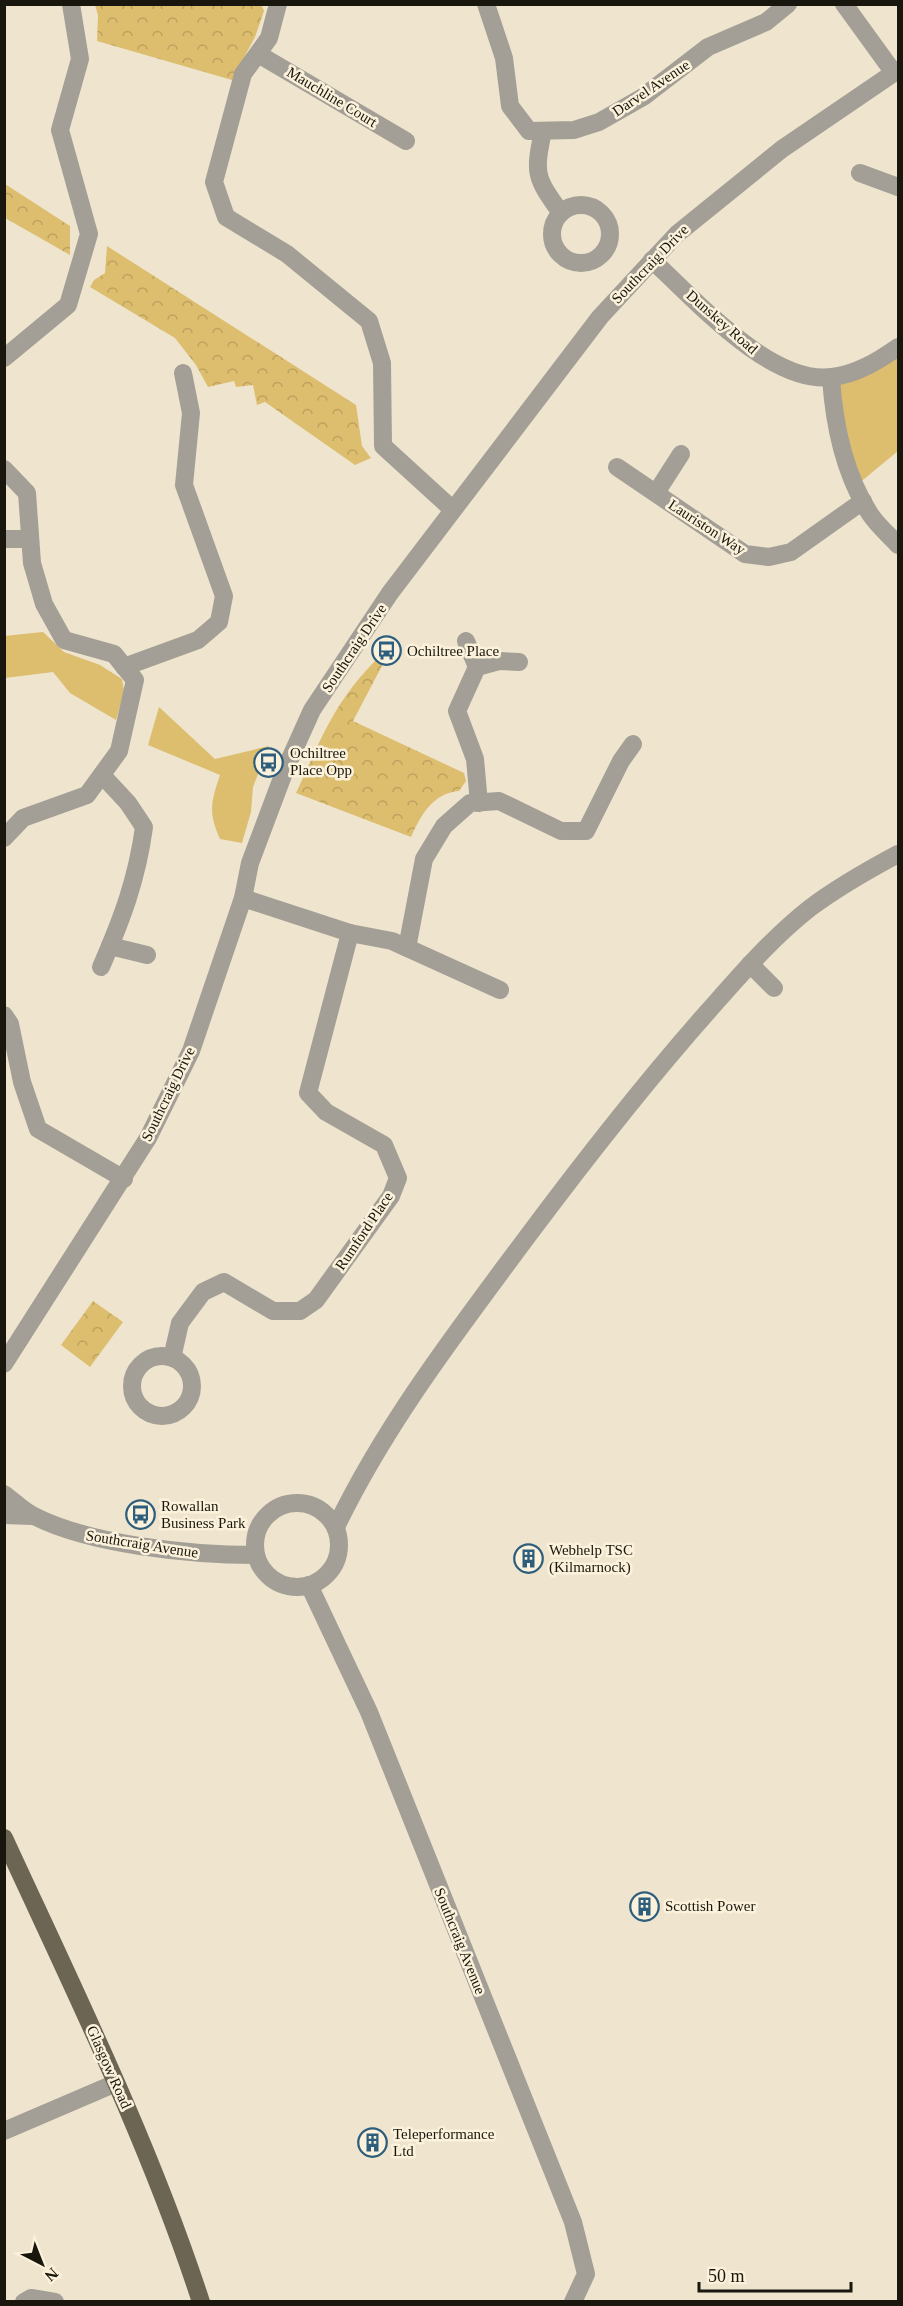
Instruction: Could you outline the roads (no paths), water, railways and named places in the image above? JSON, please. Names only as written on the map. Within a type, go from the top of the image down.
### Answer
[{"type":"main road","name":"Glasgow Road","points":[[4,1838],[116,2083],[186,2256],[201,2301]]},
{"type":"street","points":[[4,358],[68,305],[89,234],[60,130],[80,59],[72,4]]},
{"type":"street","points":[[278,4],[269,38],[243,74],[214,182],[226,217],[287,254],[369,321],[382,363],[383,446],[452,509]]},
{"type":"street","points":[[486,4],[504,58],[510,106],[529,131],[543,131],[536,165],[541,185],[561,213]]},
{"type":"street","name":"Darvel Avenue","points":[[543,131],[574,130],[599,122],[643,97],[708,47],[766,22],[788,4]]},
{"type":"street","points":[[844,4],[896,71]]},
{"type":"street","name":"Mauchline Court","points":[[258,54],[406,141]]},
{"type":"street","name":"Southcraig Drive","points":[[4,1364],[148,1138],[191,1051],[243,898],[250,863],[276,793],[312,710],[390,593],[600,317],[652,260],[704,209],[773,156],[896,71]]},
{"type":"street","points":[[860,173],[898,188]]},
{"type":"street","name":"Dunskey Road","points":[[652,260],[751,351],[796,373],[831,378],[864,369],[898,347]]},
{"type":"street","points":[[124,667],[198,640],[219,622],[224,596],[184,485],[191,412],[183,373]]},
{"type":"street","points":[[831,378],[843,453],[862,501],[871,516],[898,545]]},
{"type":"street","points":[[656,494],[681,454]]},
{"type":"street","name":"Lauriston Way","points":[[617,467],[745,554],[769,557],[791,552],[862,501]]},
{"type":"street","points":[[4,469],[27,493],[32,563],[44,604],[63,640],[114,654],[135,681],[120,751],[87,795],[23,818],[7,829]]},
{"type":"street","points":[[4,539],[30,539]]},
{"type":"street","points":[[466,641],[477,667],[457,711],[475,759],[479,803]]},
{"type":"street","points":[[477,667],[499,661],[519,662]]},
{"type":"street","points":[[407,948],[424,859],[444,826],[470,803],[499,801],[561,831],[586,831],[621,761],[633,744]]},
{"type":"street","points":[[101,967],[139,867],[144,827],[128,803],[102,775]]},
{"type":"street","points":[[336,1527],[355,1487],[442,1351],[603,1136],[663,1062],[750,964],[809,909],[858,876],[898,854]]},
{"type":"street","points":[[243,898],[350,933],[392,941],[500,990]]},
{"type":"street","name":"Rumford Place","points":[[172,1358],[180,1323],[203,1292],[225,1282],[273,1311],[300,1311],[316,1300],[391,1196],[398,1178],[384,1145],[326,1112],[308,1094],[350,933]]},
{"type":"street","points":[[110,946],[147,955]]},
{"type":"street","points":[[750,964],[774,988]]},
{"type":"street","points":[[4,1014],[10,1024],[22,1082],[38,1129],[124,1179]]},
{"type":"street","name":"Southcraig Avenue","points":[[4,1494],[32,1516],[76,1534],[206,1555],[256,1555]]},
{"type":"street","points":[[286,1504],[307,1504],[319,1509],[336,1527],[339,1541],[335,1562],[321,1579],[309,1585],[294,1587],[280,1584],[268,1576],[256,1555],[255,1541],[262,1522],[268,1514],[286,1504]]},
{"type":"street","name":"Southcraig Avenue","points":[[4,1515],[32,1516]]},
{"type":"street","name":"Southcraig Avenue","points":[[309,1585],[369,1713],[573,2222],[586,2274],[573,2301]]},
{"type":"street","points":[[4,2131],[116,2083]]},
{"type":"street","points":[[24,2301],[31,2298],[55,2301]]},
{"type":"place","name":"Ochiltree Place","points":[[386,651]]},
{"type":"place","name":"Ochiltree Place Opp","points":[[269,762]]},
{"type":"place","name":"Rowallan Business Park","points":[[140,1515]]},
{"type":"place","name":"Webhelp TSC (Kilmarnock)","points":[[528,1559]]},
{"type":"place","name":"Scottish Power","points":[[644,1906]]},
{"type":"place","name":"Teleperformance Ltd","points":[[372,2143]]}]
